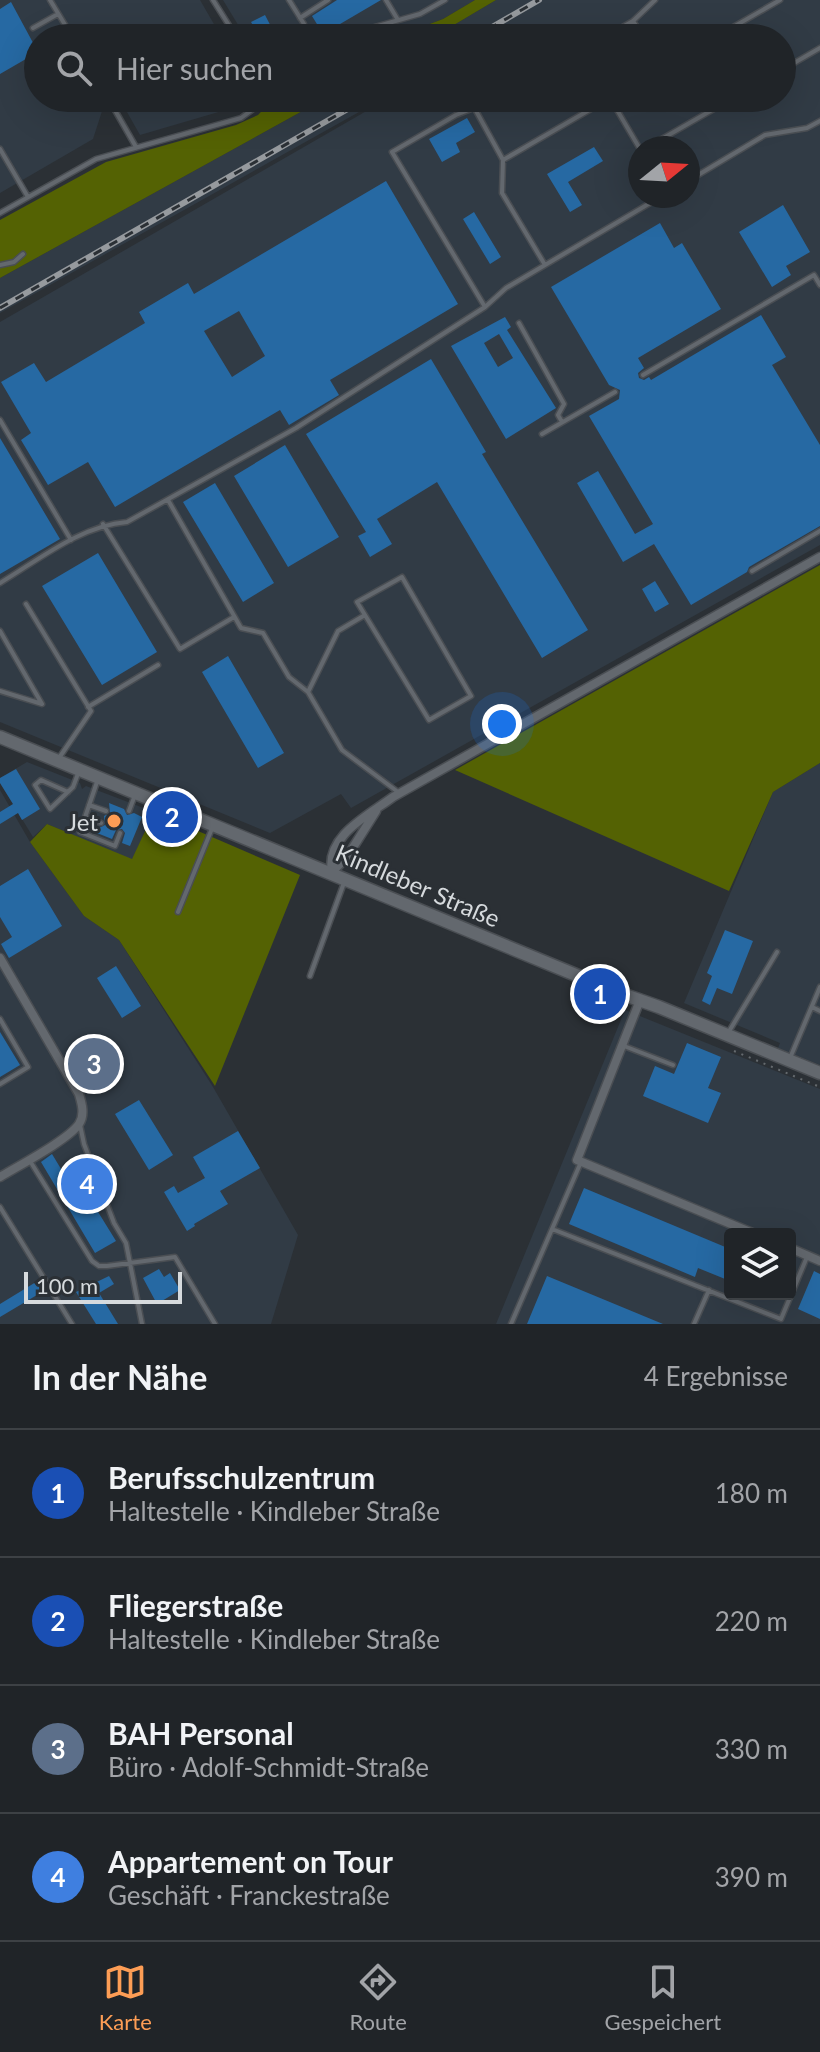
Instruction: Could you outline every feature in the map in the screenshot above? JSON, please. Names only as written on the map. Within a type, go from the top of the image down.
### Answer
[{"type":"main road","name":"Kindleber Straße","points":[[1,740],[58,760],[820,1073]]},
{"type":"street","points":[[332,872],[330,857],[340,840],[360,820],[400,793],[820,557]]},
{"type":"street","points":[[332,872],[347,857],[376,810]]},
{"type":"street","points":[[0,958],[79,1094],[83,1114],[80,1123],[64,1137],[0,1177]]},
{"type":"street","points":[[640,1000],[577,1160],[740,1228]]},
{"type":"street","points":[[796,1251],[820,1261]]},
{"type":"lane","points":[[50,0],[64,24]]},
{"type":"lane","points":[[213,0],[228,24]]},
{"type":"lane","points":[[289,0],[304,24]]},
{"type":"lane","points":[[300,18],[328,0]]},
{"type":"lane","points":[[386,0],[398,20]]},
{"type":"lane","points":[[384,24],[420,14],[445,0]]},
{"type":"lane","points":[[628,24],[655,0]]},
{"type":"lane","points":[[738,24],[780,0]]},
{"type":"lane","points":[[40,24],[58,14]]},
{"type":"lane","points":[[796,62],[820,48]]},
{"type":"lane","points":[[116,112],[136,147]]},
{"type":"lane","points":[[0,213],[96,159],[241,118],[249,112]]},
{"type":"lane","points":[[466,112],[392,152],[485,307]]},
{"type":"lane","points":[[477,112],[503,160],[502,193],[545,265]]},
{"type":"lane","points":[[503,160],[586,112]]},
{"type":"lane","points":[[618,112],[632,136]]},
{"type":"lane","points":[[667,136],[709,112]]},
{"type":"lane","points":[[700,174],[765,135],[807,128],[820,121]]},
{"type":"lane","points":[[0,149],[28,197]]},
{"type":"lane","points":[[0,583],[71,540],[103,524],[127,522],[296,428],[485,307],[506,288],[642,208]]},
{"type":"lane","points":[[0,265],[14,262],[23,254]]},
{"type":"lane","points":[[643,375],[817,273],[820,285]]},
{"type":"lane","points":[[519,323],[564,404],[558,415],[562,422]]},
{"type":"lane","points":[[542,434],[615,392]]},
{"type":"lane","points":[[0,420],[71,540]]},
{"type":"lane","points":[[168,500],[241,628],[263,633],[289,677],[308,692],[342,750],[400,793]]},
{"type":"lane","points":[[103,524],[180,649],[235,617]]},
{"type":"lane","points":[[752,571],[820,531]]},
{"type":"lane","points":[[402,577],[471,696],[429,720],[365,615],[357,602],[402,577]]},
{"type":"lane","points":[[26,604],[91,711],[58,760]]},
{"type":"lane","points":[[308,692],[338,631],[365,615]]},
{"type":"lane","points":[[0,631],[42,704],[0,691]]},
{"type":"lane","points":[[88,707],[158,665]]},
{"type":"lane","points":[[68,792],[41,780],[35,785],[50,809],[68,792],[73,787],[80,769]]},
{"type":"lane","points":[[99,777],[80,832],[115,846],[120,833]]},
{"type":"lane","points":[[129,811],[136,792]]},
{"type":"lane","points":[[89,805],[106,811]]},
{"type":"lane","points":[[85,817],[101,823]]},
{"type":"lane","points":[[178,912],[214,824]]},
{"type":"lane","points":[[310,976],[346,878]]},
{"type":"lane","points":[[727,1035],[777,952]]},
{"type":"lane","points":[[789,1060],[820,987]]},
{"type":"lane","points":[[812,1007],[820,1011]]},
{"type":"lane","points":[[0,1019],[28,1067],[0,1084]]},
{"type":"lane","points":[[624,1046],[673,1065]]},
{"type":"lane","points":[[80,1123],[84,1144],[114,1223],[126,1243],[142,1324]]},
{"type":"lane","points":[[29,1159],[92,1261],[99,1266],[107,1266],[175,1257],[215,1324]]},
{"type":"lane","points":[[511,1324],[581,1162]]},
{"type":"lane","points":[[0,1207],[72,1324]]},
{"type":"lane","points":[[552,1229],[781,1319],[808,1256]]},
{"type":"lane","points":[[694,1324],[709,1290]]},
{"type":"shaded area","points":[[0,0],[200,0],[214,24],[24,24],[24,112],[102,112],[93,139],[0,193]]},
{"type":"shaded area","points":[[223,0],[475,0],[430,24],[238,24]]},
{"type":"shaded area","points":[[496,0],[820,0],[820,545],[351,808],[341,794],[270,833],[0,722],[0,322],[365,112],[796,112],[796,24],[456,24]]},
{"type":"shaded area","points":[[127,112],[219,112],[140,135]]},
{"type":"shaded area","points":[[301,112],[359,112],[0,313],[0,278]]},
{"type":"shaded area","points":[[27,762],[80,783],[82,789],[86,786],[154,812],[132,860],[47,824],[33,837],[0,783],[0,778]]},
{"type":"shaded area","points":[[820,763],[820,1065],[778,1048],[780,1043],[684,1003],[773,792]]},
{"type":"shaded area","points":[[0,790],[30,842],[84,916],[119,940],[213,1087],[298,1235],[271,1324],[0,1324]]},
{"type":"shaded area","points":[[625,1010],[820,1089],[820,1324],[496,1324]]},
{"type":"green space","points":[[475,0],[496,0],[456,24],[430,24]]},
{"type":"green space","points":[[261,112],[301,112],[0,278],[0,220],[106,162],[236,125]]},
{"type":"green space","points":[[820,565],[820,763],[773,792],[729,891],[455,770]]},
{"type":"green space","points":[[154,812],[300,875],[215,1086],[119,940],[84,916],[30,842],[47,824],[132,859]]},
{"type":"building","points":[[337,0],[381,0],[340,24],[317,24],[312,16]]},
{"type":"building","points":[[11,2],[24,26],[24,60],[0,74],[0,9]]},
{"type":"building","points":[[265,15],[270,24],[252,24]]},
{"type":"building","points":[[467,118],[475,132],[456,143],[460,152],[442,162],[429,139]]},
{"type":"building","points":[[594,147],[603,161],[568,182],[582,205],[570,212],[547,174]]},
{"type":"building","points":[[386,181],[458,304],[330,380],[339,395],[289,425],[280,410],[115,507],[88,462],[48,485],[21,440],[31,433],[1,382],[34,363],[46,382],[145,323],[139,312],[188,283],[194,294]],"holes":[[[239,311],[265,356],[232,377],[204,331]]]},
{"type":"building","points":[[783,205],[810,252],[786,266],[791,275],[772,287],[739,232]]},
{"type":"building","points":[[474,212],[501,257],[490,264],[463,219]]},
{"type":"building","points":[[660,223],[674,248],[682,243],[721,309],[638,358],[644,368],[638,373],[639,378],[644,380],[649,377],[651,380],[761,315],[786,357],[772,365],[820,445],[820,526],[691,605],[654,544],[623,562],[577,483],[598,471],[635,534],[653,524],[589,416],[619,399],[620,390],[609,385],[551,287]]},
{"type":"building","points":[[505,317],[511,327],[507,330],[556,408],[506,439],[451,346]],"holes":[[[499,334],[513,358],[498,367],[484,343]]]},
{"type":"building","points":[[431,359],[486,452],[482,454],[588,630],[542,658],[437,482],[377,519],[392,544],[370,557],[358,536],[366,532],[306,434]]},
{"type":"building","points":[[0,438],[60,539],[0,574]]},
{"type":"building","points":[[285,445],[339,537],[288,567],[234,476]]},
{"type":"building","points":[[215,483],[274,583],[243,602],[183,502]]},
{"type":"building","points":[[98,553],[157,652],[102,685],[42,586]]},
{"type":"building","points":[[655,581],[669,604],[655,612],[642,589]]},
{"type":"building","points":[[228,656],[284,753],[258,768],[202,672]]},
{"type":"building","points":[[16,769],[40,809],[22,820],[18,813],[0,824],[0,812],[13,804],[0,778]]},
{"type":"building","points":[[109,803],[124,809],[127,815],[134,813],[142,817],[130,846],[122,843],[125,833],[122,829],[116,830],[112,839],[97,833],[105,825],[104,816],[110,813]]},
{"type":"building","points":[[28,869],[62,926],[9,958],[1,944],[12,937],[0,917],[0,886]]},
{"type":"building","points":[[725,930],[753,941],[732,994],[717,988],[710,1005],[702,1001],[712,976],[707,973]]},
{"type":"building","points":[[116,966],[141,1006],[122,1018],[97,978]]},
{"type":"building","points":[[0,1032],[20,1065],[0,1077]]},
{"type":"building","points":[[687,1043],[721,1057],[708,1088],[721,1093],[708,1123],[643,1096],[655,1066],[674,1074]]},
{"type":"building","points":[[99,1051],[105,1060],[100,1062],[104,1068],[89,1078],[80,1063]]},
{"type":"building","points":[[139,1100],[173,1155],[149,1170],[115,1114]]},
{"type":"building","points":[[238,1131],[260,1168],[220,1191],[228,1204],[187,1231],[164,1192],[174,1186],[178,1193],[205,1178],[193,1157]]},
{"type":"building","points":[[52,1154],[87,1212],[95,1207],[116,1241],[95,1253],[41,1162]]},
{"type":"building","points":[[584,1188],[724,1246],[724,1279],[698,1268],[695,1277],[569,1224]]},
{"type":"building","points":[[159,1269],[164,1277],[170,1273],[180,1290],[157,1304],[143,1278]]},
{"type":"building","points":[[814,1271],[820,1274],[820,1319],[798,1309]]},
{"type":"building","points":[[109,1276],[114,1284],[99,1293],[118,1324],[96,1324],[76,1292]]},
{"type":"building","points":[[547,1276],[663,1324],[527,1324]]},
{"type":"building","points":[[36,1282],[42,1292],[0,1317],[0,1304]]},
{"type":"railway","points":[[497,24],[539,0]]},
{"type":"railway","points":[[0,308],[343,112]]},
{"type":"place","name":"Fliegerstraße","points":[[172,817]]},
{"type":"place","name":"Jet","points":[[114,821]]},
{"type":"place","name":"Berufsschulzentrum","points":[[600,994]]},
{"type":"place","name":"BAH Personal","points":[[94,1064]]},
{"type":"place","name":"Appartement on Tour","points":[[87,1184]]}]
